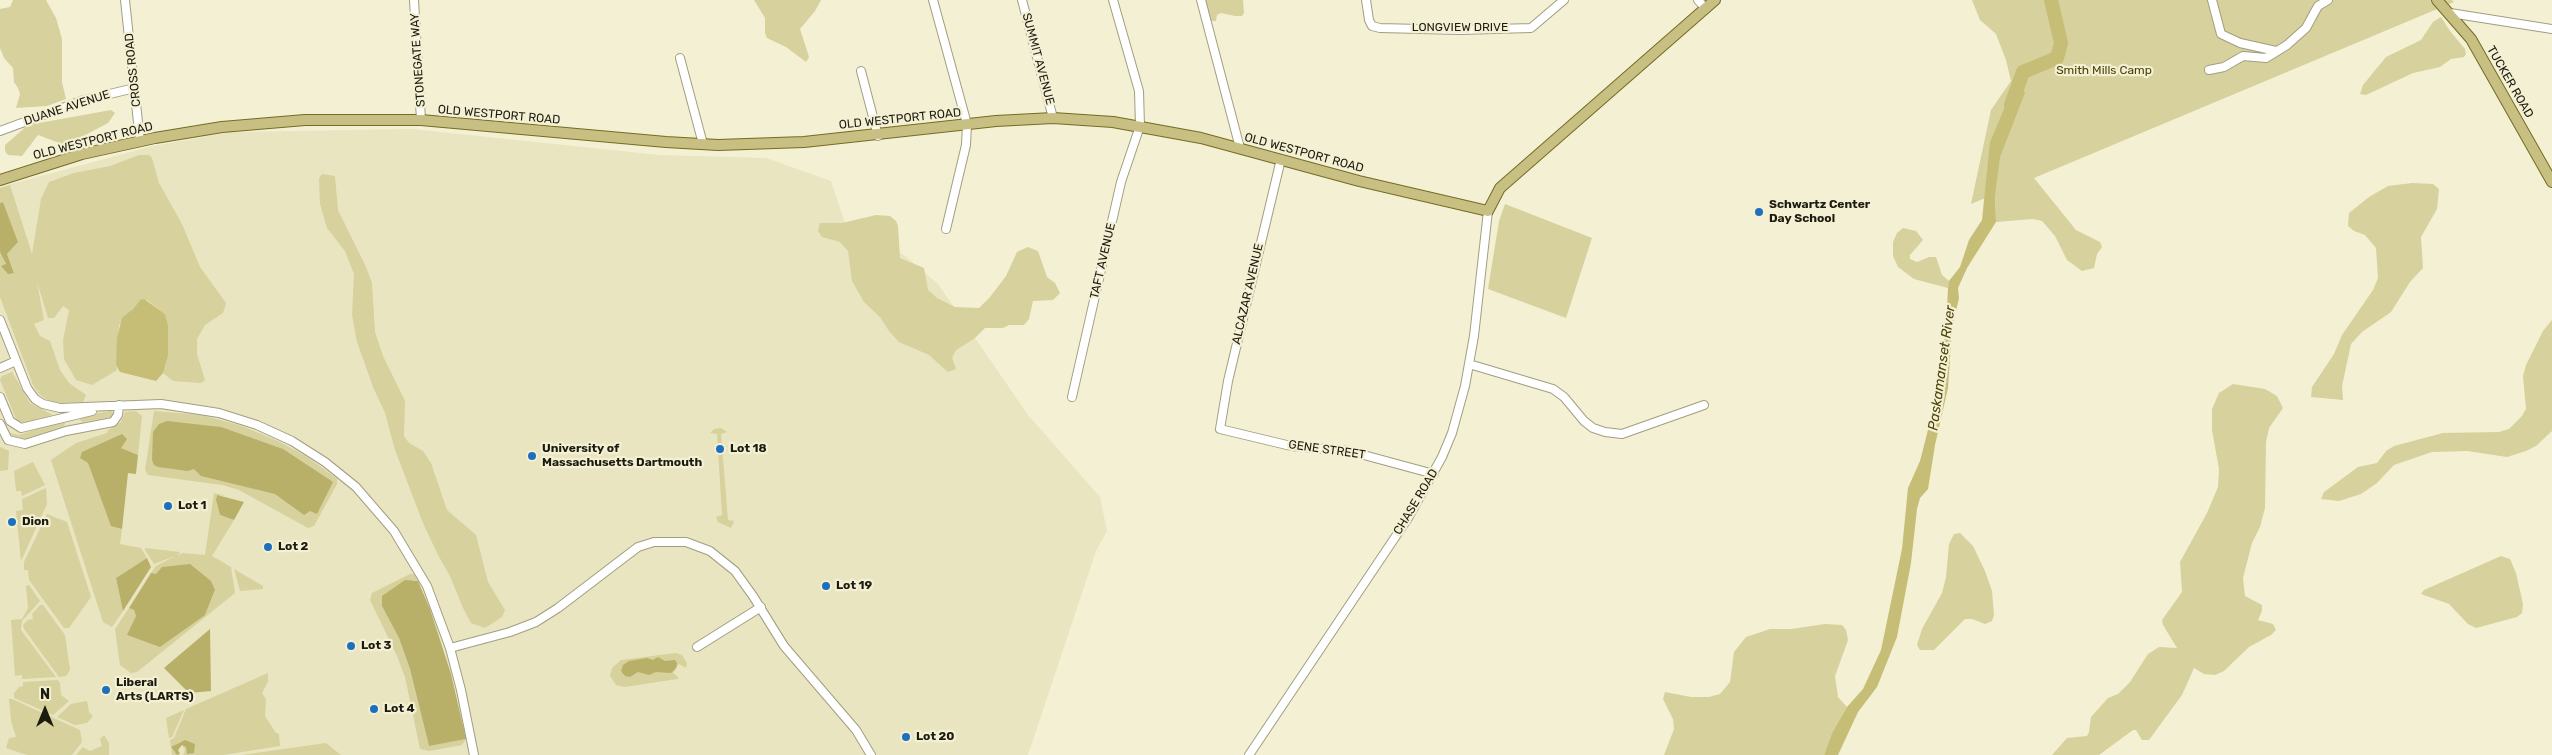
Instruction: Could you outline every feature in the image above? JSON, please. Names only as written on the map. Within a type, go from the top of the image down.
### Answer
[{"type":"main road","points":[[1488,211],[1500,188],[1716,0]]},
{"type":"main road","name":"TUCKER ROAD","points":[[2437,0],[2450,13],[2483,60],[2550,177]]},
{"type":"main road","name":"OLD WESTPORT ROAD","points":[[0,180],[58,161],[140,141],[222,128],[283,122],[356,119],[422,120],[703,144],[797,142],[878,136],[967,124],[1053,118],[1140,126],[1201,138],[1359,181],[1488,211]]},
{"type":"street","name":"CROSS ROAD","points":[[125,0],[140,141]]},
{"type":"street","name":"STONEGATE WAY","points":[[414,0],[422,120]]},
{"type":"street","points":[[933,0],[967,124],[966,144],[946,229]]},
{"type":"street","name":"SUMMIT AVENUE","points":[[1022,0],[1053,118]]},
{"type":"street","name":"TAFT AVENUE","points":[[1072,398],[1122,182],[1140,126],[1139,91],[1113,0]]},
{"type":"street","points":[[1201,0],[1240,148]]},
{"type":"street","name":"LONGVIEW DRIVE","points":[[1366,0],[1369,20],[1372,26],[1380,28],[1460,30],[1531,28],[1564,0]]},
{"type":"street","points":[[1698,0],[1706,9]]},
{"type":"street","points":[[2212,0],[2221,34],[2246,45],[2276,51]]},
{"type":"street","points":[[2209,70],[2224,67],[2243,56],[2266,58],[2287,45],[2306,28],[2318,6],[2328,0]]},
{"type":"street","points":[[2450,13],[2552,29]]},
{"type":"street","points":[[680,58],[703,144]]},
{"type":"street","points":[[861,71],[878,136]]},
{"type":"street","name":"DUANE AVENUE","points":[[0,131],[84,100],[135,88]]},
{"type":"street","name":"ALCAZAR AVENUE","points":[[1220,429],[1228,380],[1281,159]]},
{"type":"street","name":"CHASE ROAD","points":[[1249,755],[1405,522],[1434,474],[1451,437],[1469,364],[1480,289],[1488,211]]},
{"type":"street","points":[[0,320],[31,394],[47,406],[60,408],[119,405],[179,406],[228,415],[274,432],[325,462],[370,502],[401,540],[427,586],[450,648],[461,690],[474,755]]},
{"type":"street","points":[[0,368],[16,361]]},
{"type":"street","points":[[1469,364],[1553,389],[1564,397],[1584,422],[1604,432],[1622,434],[1704,406]]},
{"type":"street","points":[[0,397],[10,421],[21,428],[119,405]]},
{"type":"street","points":[[0,424],[8,440],[25,444],[66,431],[113,422],[118,415],[119,405]]},
{"type":"street","name":"GENE STREET","points":[[1220,429],[1291,446],[1349,451],[1434,474]]},
{"type":"street","points":[[450,648],[510,632],[536,622],[558,608],[628,553],[654,542],[686,542],[710,550],[734,571],[761,607],[788,651],[856,730],[871,755]]},
{"type":"street","points":[[697,647],[761,607]]},
{"type":"shaded area","name":"University of Massachusetts Dartmouth","points":[[412,129],[659,155],[766,158],[831,181],[847,229],[904,255],[938,284],[1028,415],[1100,497],[1107,531],[1096,551],[1028,755],[0,755],[0,187],[153,146],[231,132]]},
{"type":"shaded area","points":[[3,202],[18,242],[7,254],[14,273],[8,274],[1,266],[6,264],[0,252],[0,203]]},
{"type":"shaded area","points":[[167,421],[221,427],[283,449],[333,482],[317,514],[310,511],[304,515],[275,494],[201,476],[194,469],[188,471],[158,467],[154,465],[152,460],[153,432],[159,424]]},
{"type":"shaded area","points":[[122,434],[127,439],[121,448],[138,455],[136,474],[128,473],[122,529],[111,526],[88,463],[80,458],[82,452]]},
{"type":"shaded area","points":[[217,495],[244,502],[234,520],[220,515],[216,500]]},
{"type":"shaded area","points":[[147,558],[151,567],[123,611],[116,578]]},
{"type":"shaded area","points":[[190,564],[211,581],[215,590],[205,615],[160,647],[127,635],[136,616],[134,610],[129,608],[151,573],[156,574],[162,567]]},
{"type":"shaded area","points":[[405,580],[418,581],[430,609],[451,674],[466,739],[429,746],[410,669],[399,638],[382,606],[382,596]]},
{"type":"shaded area","points":[[210,629],[211,691],[189,693],[164,668]]},
{"type":"shaded area","points":[[658,657],[665,661],[675,660],[677,663],[676,668],[671,673],[656,672],[649,675],[638,672],[630,677],[625,676],[621,671],[623,665],[629,661],[647,658],[653,660]]},
{"type":"shaded area","points":[[185,740],[195,744],[194,753],[187,754],[186,747],[182,745],[178,750],[180,754],[177,755],[171,747]]},
{"type":"green space","points":[[13,0],[46,0],[56,18],[62,39],[62,82],[66,99],[47,106],[16,108],[20,94],[14,82],[13,68],[4,58],[0,48],[0,9],[10,7]]},
{"type":"green space","points":[[754,0],[821,0],[815,11],[800,29],[809,57],[806,62],[786,47],[767,38],[765,18]]},
{"type":"green space","points":[[1198,0],[1243,0],[1244,13],[1242,16],[1235,16],[1221,13],[1217,15],[1216,21],[1211,21]]},
{"type":"green space","name":"Smith Mills Camp","points":[[1972,0],[2452,0],[2454,2],[2034,178],[2076,230],[2100,242],[2102,247],[2097,254],[2094,268],[2082,271],[2067,260],[2055,236],[2042,221],[2033,219],[1996,222],[1995,194],[1971,204],[1991,110],[2011,81],[2006,60],[1996,34],[1980,20]]},
{"type":"green space","points":[[2441,17],[2465,49],[2466,54],[2464,57],[2451,59],[2440,67],[2413,73],[2366,95],[2360,94],[2363,85],[2386,57],[2421,40],[2433,22]]},
{"type":"green space","points":[[111,110],[115,113],[108,123],[74,141],[62,144],[38,135],[22,156],[8,155],[5,151],[5,145],[28,125]]},
{"type":"green space","points":[[139,155],[149,155],[152,158],[159,183],[182,224],[200,267],[226,303],[223,313],[205,325],[197,339],[197,354],[205,380],[201,383],[173,381],[163,373],[168,356],[168,325],[165,314],[147,300],[140,300],[119,325],[117,370],[92,385],[76,380],[64,359],[63,340],[69,310],[63,306],[54,318],[48,318],[37,282],[44,320],[34,324],[40,336],[50,341],[60,370],[69,383],[86,395],[83,402],[52,403],[39,394],[37,391],[43,392],[36,390],[33,385],[0,297],[0,252],[6,265],[14,272],[7,254],[18,242],[3,202],[0,203],[0,188],[10,185],[32,254],[41,199],[49,182],[74,173],[110,166]]},
{"type":"green space","points":[[322,174],[335,176],[338,210],[372,283],[375,332],[383,356],[405,401],[404,436],[409,443],[423,451],[431,463],[447,510],[476,535],[488,582],[505,610],[502,617],[485,628],[471,623],[463,608],[450,576],[423,523],[395,450],[385,413],[373,387],[357,342],[352,315],[354,274],[345,251],[327,228],[320,204],[319,178]]},
{"type":"green space","points":[[2412,183],[2433,184],[2439,189],[2437,209],[2421,237],[2423,268],[2410,282],[2391,312],[2362,332],[2351,344],[2342,386],[2343,400],[2311,397],[2312,387],[2334,354],[2342,335],[2373,290],[2378,278],[2376,248],[2365,235],[2354,231],[2348,226],[2349,213],[2369,197],[2388,186]]},
{"type":"green space","points":[[1505,204],[1592,238],[1566,318],[1488,289],[1499,221]]},
{"type":"green space","points":[[876,215],[890,216],[896,221],[900,258],[924,268],[928,290],[937,298],[955,307],[979,308],[1006,276],[1017,252],[1028,247],[1038,251],[1047,277],[1055,283],[1060,293],[1053,300],[1033,301],[1029,319],[1024,325],[985,328],[975,338],[956,350],[952,358],[956,369],[948,372],[929,355],[899,342],[880,317],[864,302],[852,281],[848,251],[840,242],[822,237],[818,231],[820,223],[842,223]]},
{"type":"green space","points":[[1903,228],[1916,231],[1923,240],[1910,255],[1910,259],[1917,262],[1929,257],[1936,257],[1942,275],[1949,281],[1948,288],[1914,279],[1898,267],[1893,256],[1893,242],[1897,233]]},
{"type":"green space","points":[[2552,320],[2552,431],[2536,446],[2507,457],[2467,451],[2432,452],[2394,465],[2377,483],[2361,494],[2339,501],[2321,499],[2324,492],[2358,467],[2377,463],[2386,451],[2394,446],[2443,433],[2499,432],[2509,429],[2526,409],[2523,376],[2526,365],[2543,331]]},
{"type":"green space","points":[[12,372],[30,403],[53,415],[26,423],[17,421],[0,380],[2,376]]},
{"type":"green space","points":[[2233,384],[2265,389],[2277,396],[2283,408],[2269,428],[2266,442],[2265,508],[2260,527],[2252,543],[2243,578],[2245,596],[2262,605],[2262,611],[2258,620],[2273,624],[2276,630],[2271,635],[2249,647],[2224,671],[2215,675],[2204,674],[2194,668],[2182,695],[2149,740],[2142,740],[2136,730],[2133,730],[2099,755],[2052,755],[2067,738],[2087,736],[2091,717],[2108,698],[2118,694],[2130,682],[2148,654],[2159,647],[2177,648],[2162,620],[2182,592],[2180,562],[2207,513],[2218,487],[2219,469],[2212,430],[2212,409],[2219,393]]},
{"type":"green space","points":[[111,411],[114,414],[112,417],[82,422],[80,419],[81,416]]},
{"type":"green space","points":[[136,411],[142,416],[138,455],[121,448],[88,463],[111,525],[122,529],[120,544],[141,548],[147,558],[116,578],[123,611],[112,627],[103,622],[51,460],[76,443],[107,433],[108,430],[121,422],[125,412]]},
{"type":"green space","points":[[154,411],[202,415],[242,426],[278,441],[306,456],[337,479],[337,484],[314,526],[308,528],[239,490],[222,485],[148,475],[145,470]]},
{"type":"green space","points":[[62,421],[65,423],[64,426],[24,439],[10,435],[4,425],[10,433],[19,435]]},
{"type":"green space","points":[[721,428],[727,432],[721,434],[728,520],[734,521],[731,528],[718,522],[716,517],[722,515],[717,434],[710,433],[714,429]]},
{"type":"green space","points":[[0,447],[9,451],[8,470],[0,471]]},
{"type":"green space","points":[[33,462],[45,485],[22,496],[21,491],[16,491],[14,471]]},
{"type":"green space","points":[[46,488],[47,504],[21,561],[16,511],[23,510],[22,499]]},
{"type":"green space","points":[[214,493],[227,496],[217,495],[216,500],[220,515],[234,520],[212,556],[231,567],[235,593],[137,672],[131,673],[120,665],[115,629],[129,608],[134,610],[136,616],[134,623],[205,615],[215,591],[151,573],[156,566],[175,556],[154,564],[145,548],[180,552],[178,555],[183,553],[205,555]]},
{"type":"green space","points":[[47,514],[67,522],[91,597],[69,628],[64,628],[29,580],[28,570],[24,570],[24,562]]},
{"type":"green space","points":[[1960,533],[1973,546],[1985,571],[1992,591],[1994,615],[1992,621],[1985,624],[1972,619],[1965,619],[1934,650],[1920,650],[1917,645],[1922,629],[1942,593],[1946,577],[1949,544],[1954,534]]},
{"type":"green space","points":[[2501,556],[2510,559],[2516,573],[2523,604],[2522,613],[2517,617],[2476,628],[2468,624],[2449,604],[2421,594],[2424,590]]},
{"type":"green space","points":[[234,569],[263,586],[263,589],[240,591]]},
{"type":"green space","points":[[410,574],[414,574],[418,581],[413,580],[382,606],[399,638],[410,669],[429,746],[466,739],[462,745],[429,751],[420,749],[405,677],[370,600],[372,593]]},
{"type":"green space","points":[[29,585],[40,601],[22,621],[21,630],[56,677],[22,679],[22,675],[15,676],[11,620],[22,619],[26,612],[28,608],[26,586]]},
{"type":"green space","points":[[40,605],[43,605],[65,635],[70,670],[66,676],[59,677],[24,629],[23,625],[28,620],[33,619],[32,614]]},
{"type":"green space","points":[[1825,624],[1842,625],[1846,630],[1848,640],[1835,676],[1838,697],[1847,707],[1832,733],[1824,755],[1664,755],[1674,729],[1673,719],[1663,699],[1665,692],[1691,697],[1709,697],[1720,694],[1730,682],[1734,652],[1746,637],[1770,629],[1791,629]]},
{"type":"green space","points":[[676,653],[682,655],[687,663],[686,668],[679,664],[673,673],[679,678],[677,679],[625,687],[616,685],[610,676],[612,668],[621,660]]},
{"type":"green space","points":[[268,673],[268,682],[262,693],[266,699],[265,716],[276,733],[279,734],[280,746],[223,755],[183,755],[185,750],[182,745],[186,747],[187,752],[195,749],[180,742],[171,748],[170,740],[174,738],[186,709]]},
{"type":"green space","points":[[58,680],[61,695],[69,701],[53,715],[14,698],[14,693],[19,687],[23,686],[23,682]]},
{"type":"green space","points":[[9,699],[80,730],[82,742],[72,755],[27,755],[6,748],[9,738],[16,737],[11,721]]},
{"type":"green space","points":[[87,701],[89,712],[93,716],[87,723],[75,725],[57,717],[71,704]]},
{"type":"green space","points":[[184,710],[172,737],[169,738],[166,718]]},
{"type":"green space","points":[[104,735],[109,743],[109,755],[76,755],[83,747],[90,751],[102,746],[100,739]]},
{"type":"green space","points":[[326,743],[341,755],[241,755]]},
{"type":"green space","points":[[171,748],[177,755],[172,755]]},
{"type":"water","points":[[2012,85],[2025,92],[2000,157],[1995,195],[1996,222],[1967,268],[1958,288],[1959,298],[1952,328],[1948,388],[1935,445],[1928,489],[1920,498],[1917,509],[1911,563],[1897,637],[1877,687],[1858,712],[1838,755],[1824,755],[1832,733],[1847,707],[1863,689],[1881,650],[1902,549],[1908,488],[1920,461],[1931,418],[1946,329],[1949,281],[1960,267],[1969,240],[1982,220],[1990,142],[2009,97]]},
{"type":"water","points":[[144,299],[165,314],[168,325],[168,356],[163,373],[156,381],[120,372],[116,365],[117,338],[122,318],[140,300]]},
{"type":"waterway","name":"Paskamanset River","points":[[2011,105],[2023,72],[2057,58],[2061,43],[2051,0]]},
{"type":"place","name":"Schwartz Center Day School","points":[[1759,212]]},
{"type":"place","name":"Lot 18","points":[[720,449]]},
{"type":"place","name":"University of Massachusetts Dartmouth","points":[[532,456]]},
{"type":"place","name":"Lot 1","points":[[168,506]]},
{"type":"place","name":"Dion","points":[[12,522]]},
{"type":"place","name":"Lot 2","points":[[268,547]]},
{"type":"place","name":"Lot 19","points":[[826,586]]},
{"type":"place","name":"Lot 3","points":[[351,646]]},
{"type":"place","name":"Liberal Arts (LARTS)","points":[[106,690]]},
{"type":"place","name":"Lot 4","points":[[374,709]]},
{"type":"place","name":"Lot 20","points":[[906,737]]}]
